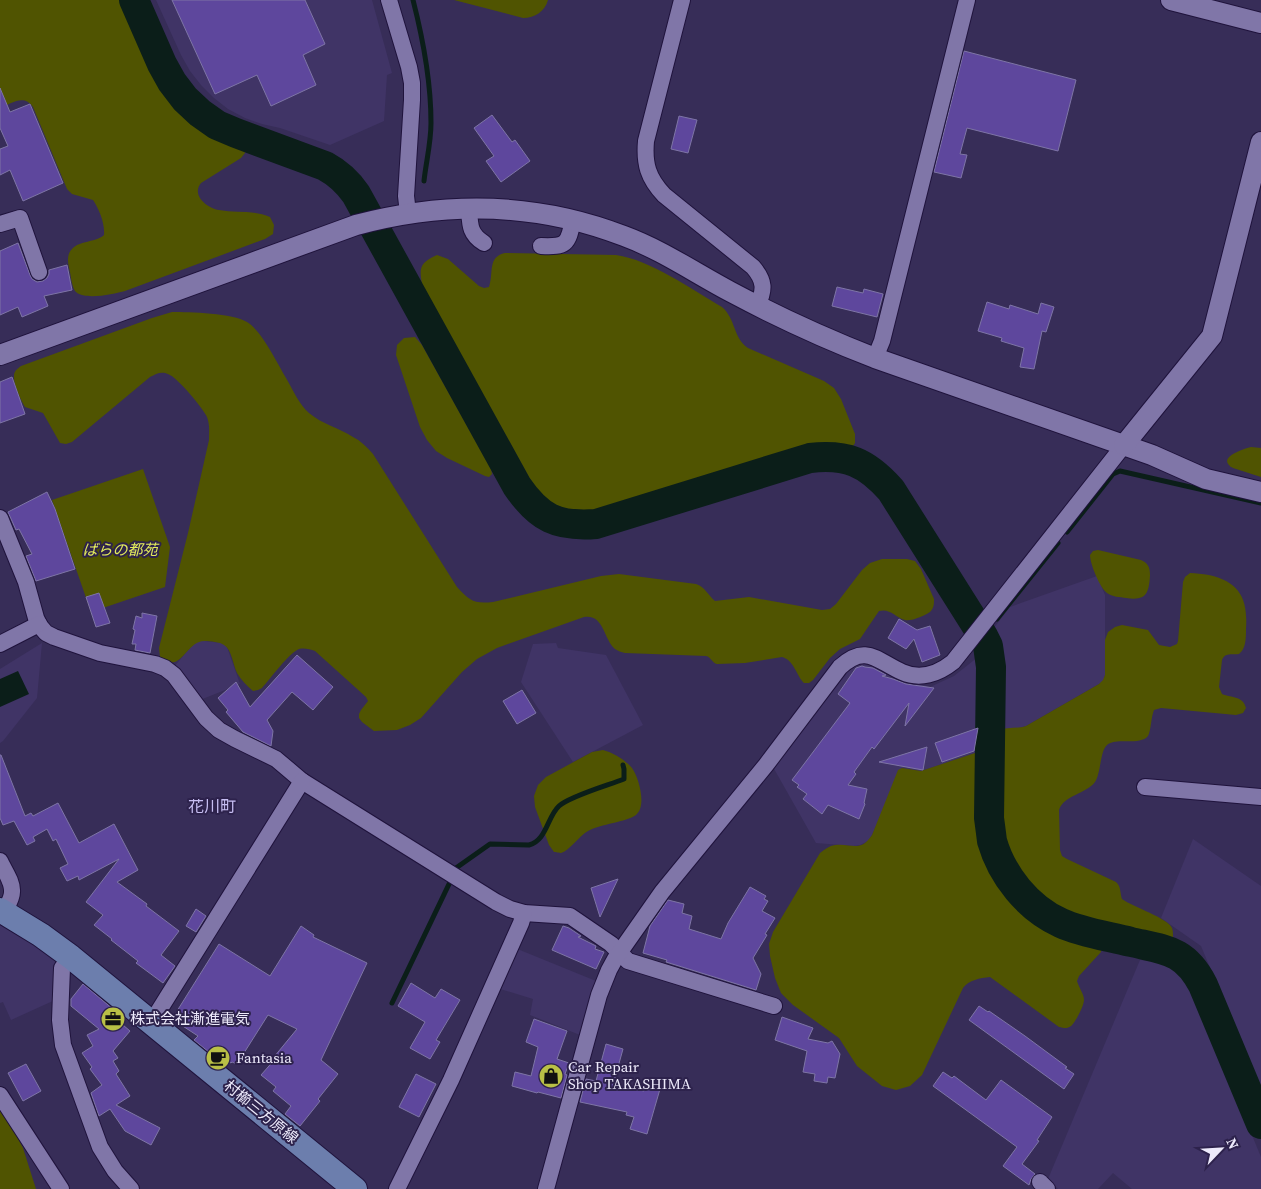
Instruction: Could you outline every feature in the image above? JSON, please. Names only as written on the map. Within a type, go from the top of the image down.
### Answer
[{"type":"main road","name":"村櫛三方原線","points":[[2,911],[41,935],[71,957],[355,1189]]},
{"type":"street","points":[[389,0],[412,83],[406,196],[408,213]]},
{"type":"street","points":[[682,0],[646,141],[646,164],[650,176],[664,195],[754,267],[760,276],[763,287],[757,306]]},
{"type":"street","points":[[876,358],[882,341],[967,0]]},
{"type":"street","points":[[1171,0],[1261,23]]},
{"type":"street","points":[[546,1189],[599,994],[609,970],[620,953],[662,892],[766,765],[840,667],[847,660],[856,656],[866,655],[876,657],[903,672],[914,675],[930,674],[944,669],[953,662],[1212,336],[1261,142]]},
{"type":"street","points":[[0,355],[356,225],[408,213],[452,208],[527,211],[573,220],[647,246],[757,306],[821,336],[876,358],[1124,445],[1206,479],[1261,492]]},
{"type":"street","points":[[469,208],[472,233],[478,240],[484,243]]},
{"type":"street","points":[[0,224],[20,218],[39,272]]},
{"type":"street","points":[[541,246],[560,246],[566,242],[570,237],[573,220]]},
{"type":"street","points":[[0,518],[26,582],[36,618],[46,633],[100,653],[155,664],[165,668],[174,675],[206,718],[219,730],[276,759],[302,782],[496,902],[510,909],[524,912],[570,916],[611,944],[628,962],[774,1006]]},
{"type":"street","points":[[0,644],[39,624]]},
{"type":"street","points":[[150,1022],[302,782]]},
{"type":"street","points":[[1145,788],[1261,796]]},
{"type":"street","points":[[0,860],[12,892],[10,901],[2,911]]},
{"type":"street","points":[[397,1189],[451,1080],[521,923],[524,912]]},
{"type":"street","points":[[71,957],[62,968],[60,1020],[63,1044],[100,1147],[115,1171],[131,1189]]},
{"type":"street","points":[[0,1095],[60,1189]]},
{"type":"shaded area","points":[[156,0],[372,0],[392,73],[387,75],[384,121],[330,145],[245,118],[228,109],[201,85],[190,71]]},
{"type":"shaded area","points":[[1097,576],[1105,595],[1104,680],[1026,726],[1015,729],[1001,729],[1001,651],[990,633],[1010,607]]},
{"type":"shaded area","points":[[198,641],[226,645],[240,684],[200,700],[174,667],[193,644]]},
{"type":"shaded area","points":[[42,643],[37,698],[0,743],[0,669]]},
{"type":"shaded area","points":[[556,643],[558,648],[606,655],[643,725],[573,762],[521,682],[533,644]]},
{"type":"shaded area","points":[[978,657],[978,752],[921,771],[902,768],[868,841],[853,846],[816,843],[773,767],[845,672],[858,663],[866,662],[901,679],[930,687],[954,676]]},
{"type":"shaded area","points":[[18,671],[29,694],[0,707],[0,679]]},
{"type":"shaded area","points":[[1193,839],[1261,886],[1261,1090],[1201,946],[1161,918]]},
{"type":"shaded area","points":[[0,921],[51,954],[56,963],[55,1000],[11,1020],[3,1002],[0,1003]]},
{"type":"shaded area","points":[[515,948],[596,981],[580,1035],[530,1015],[533,999],[497,988]]},
{"type":"shaded area","points":[[1140,960],[1162,962],[1181,974],[1191,988],[1261,1157],[1261,1189],[1132,1189],[1113,1173],[1098,1189],[1058,1189],[1048,1179]]},
{"type":"green space","points":[[0,0],[127,0],[147,47],[172,92],[197,119],[237,141],[244,147],[245,153],[241,158],[201,183],[198,188],[199,196],[205,204],[214,209],[258,213],[270,217],[274,225],[273,234],[265,239],[125,291],[106,295],[85,296],[75,291],[68,260],[69,254],[75,246],[104,235],[103,221],[93,200],[72,194],[67,189],[33,107],[22,100],[0,108]]},
{"type":"green space","points":[[454,0],[548,0],[545,7],[539,13],[532,17],[523,18]]},
{"type":"green space","points":[[505,253],[616,255],[643,263],[670,276],[722,307],[730,317],[743,344],[748,348],[824,381],[834,388],[841,399],[855,434],[855,443],[851,449],[843,452],[828,450],[808,453],[628,506],[587,511],[573,510],[550,502],[541,494],[530,479],[422,284],[422,266],[437,255],[448,259],[479,286],[489,287],[493,262],[499,255]]},
{"type":"green space","points":[[172,312],[232,317],[253,326],[269,348],[296,397],[305,409],[319,420],[359,440],[373,454],[457,587],[465,596],[477,602],[493,602],[601,576],[619,574],[696,584],[704,589],[715,601],[749,597],[822,610],[830,609],[836,604],[862,570],[870,563],[882,559],[907,559],[915,561],[921,569],[934,599],[933,608],[929,613],[907,620],[883,610],[879,611],[860,639],[840,649],[809,683],[804,683],[792,664],[782,657],[745,663],[717,664],[706,656],[625,653],[615,649],[596,619],[584,617],[497,648],[477,659],[462,672],[421,718],[397,730],[374,731],[362,722],[359,714],[368,701],[366,697],[315,651],[299,649],[295,651],[262,688],[253,691],[237,673],[227,647],[220,643],[198,642],[178,660],[167,662],[160,657],[159,648],[209,440],[209,426],[205,413],[172,376],[165,373],[156,374],[72,442],[60,443],[43,413],[25,407],[19,396],[14,376],[15,371],[21,366]]},
{"type":"green space","points":[[415,337],[422,345],[491,469],[492,474],[489,477],[436,451],[420,427],[396,355],[397,345],[404,338]]},
{"type":"green space","points":[[1251,447],[1261,448],[1261,477],[1233,468],[1227,461],[1232,454]]},
{"type":"green space","name":"ばらの都苑","points":[[143,469],[170,547],[165,587],[91,612],[52,500]]},
{"type":"green space","points":[[1098,550],[1141,560],[1147,564],[1150,575],[1149,587],[1145,595],[1133,599],[1116,597],[1107,593],[1099,581],[1090,559],[1093,551]]},
{"type":"green space","points":[[1190,573],[1220,578],[1235,587],[1240,593],[1246,618],[1244,646],[1239,654],[1223,657],[1219,687],[1222,694],[1240,699],[1246,708],[1243,713],[1236,715],[1161,708],[1154,710],[1148,736],[1144,739],[1116,742],[1107,745],[1103,752],[1095,782],[1065,801],[1059,810],[1060,850],[1062,856],[1116,882],[1120,888],[1122,899],[1169,924],[1173,937],[1161,943],[1100,929],[1065,918],[1037,901],[1026,890],[1007,863],[997,833],[995,817],[996,733],[1001,729],[1026,726],[1099,684],[1105,675],[1105,640],[1108,632],[1115,627],[1122,625],[1148,630],[1159,645],[1170,647],[1177,644],[1183,582]]},
{"type":"green space","points":[[603,750],[619,757],[632,768],[641,792],[639,811],[632,817],[588,831],[564,852],[554,852],[549,845],[535,807],[534,796],[538,785],[546,777],[592,752]]},
{"type":"green space","points":[[981,752],[984,756],[983,818],[985,836],[996,868],[1005,883],[1028,908],[1042,918],[1066,931],[1100,942],[1101,952],[1079,976],[1077,981],[1084,1003],[1075,1022],[1067,1028],[1059,1027],[990,977],[968,983],[963,988],[922,1075],[910,1086],[896,1090],[882,1086],[857,1066],[839,1038],[793,1005],[781,993],[775,978],[769,944],[773,932],[820,853],[835,845],[860,846],[868,841],[898,770],[902,768],[921,771]]},
{"type":"green space","points":[[0,1109],[23,1148],[36,1189],[0,1189]]},
{"type":"building","points":[[172,0],[305,0],[325,44],[303,55],[316,85],[271,106],[257,75],[215,94]]},
{"type":"building","points":[[964,51],[1076,80],[1058,151],[967,128],[960,154],[967,155],[961,178],[934,172]]},
{"type":"building","points":[[0,88],[10,112],[30,104],[63,183],[23,201],[10,170],[0,175],[0,149],[8,146],[0,128]]},
{"type":"building","points":[[492,115],[512,142],[515,140],[530,161],[501,182],[486,161],[494,156],[474,128]]},
{"type":"building","points":[[679,116],[697,120],[688,153],[671,149]]},
{"type":"building","points":[[18,243],[32,279],[37,282],[43,281],[47,278],[49,270],[67,265],[72,290],[44,296],[48,306],[22,317],[18,307],[0,315],[0,251]]},
{"type":"building","points":[[837,287],[863,293],[864,289],[883,294],[877,317],[832,306]]},
{"type":"building","points":[[987,302],[1009,309],[1010,305],[1038,314],[1041,303],[1054,307],[1046,332],[1042,331],[1034,369],[1020,367],[1024,348],[1001,341],[1002,338],[978,331]]},
{"type":"building","points":[[12,377],[25,414],[0,423],[0,382]]},
{"type":"building","points":[[47,492],[55,509],[75,569],[36,581],[26,556],[32,554],[19,529],[16,530],[8,512]]},
{"type":"building","points":[[99,593],[110,623],[96,627],[86,597]]},
{"type":"building","points":[[142,613],[157,616],[150,653],[135,650],[136,644],[132,644],[136,616],[142,618]]},
{"type":"building","points":[[899,619],[917,630],[930,626],[940,655],[922,662],[914,639],[906,649],[888,638]]},
{"type":"building","points":[[297,655],[333,687],[313,710],[292,692],[267,720],[273,731],[271,746],[243,732],[226,712],[228,710],[218,698],[236,682],[250,707]]},
{"type":"building","points":[[862,666],[873,668],[886,675],[882,676],[906,684],[934,688],[905,726],[909,703],[874,749],[872,747],[854,772],[856,774],[848,785],[867,789],[865,804],[859,819],[828,805],[822,814],[803,799],[807,794],[797,787],[799,785],[792,780],[850,703],[838,694],[856,668]]},
{"type":"building","points":[[522,690],[536,713],[517,724],[503,701]]},
{"type":"building","points":[[978,728],[974,751],[942,762],[935,743]]},
{"type":"building","points":[[927,747],[923,770],[879,762]]},
{"type":"building","points":[[0,755],[25,816],[31,813],[33,816],[58,803],[79,843],[114,824],[138,870],[117,882],[179,931],[161,955],[175,966],[163,983],[136,963],[138,961],[94,925],[103,915],[86,902],[119,859],[79,880],[78,876],[67,881],[60,868],[68,864],[56,839],[53,841],[47,829],[33,837],[35,841],[27,845],[14,821],[3,825],[0,818]]},
{"type":"building","points":[[618,879],[600,917],[591,888]]},
{"type":"building","points":[[750,887],[766,896],[764,899],[768,901],[762,911],[775,918],[753,958],[761,974],[756,990],[643,953],[650,926],[668,900],[684,904],[682,913],[692,916],[689,929],[721,939],[728,923]]},
{"type":"building","points":[[196,909],[206,916],[196,932],[186,926]]},
{"type":"building","points":[[301,926],[314,935],[313,937],[367,963],[321,1060],[338,1074],[300,1126],[285,1114],[291,1106],[273,1091],[276,1087],[261,1075],[297,1029],[268,1015],[237,1064],[223,1058],[220,1061],[194,1040],[198,1036],[172,1019],[219,944],[270,976]]},
{"type":"building","points":[[563,926],[581,936],[578,937],[596,946],[595,949],[604,952],[596,969],[552,950]]},
{"type":"building","points":[[411,983],[435,998],[441,989],[460,1000],[436,1040],[440,1042],[430,1059],[410,1048],[425,1022],[398,1006]]},
{"type":"building","points":[[83,984],[114,1010],[119,1016],[116,1019],[130,1031],[113,1051],[118,1058],[113,1061],[119,1071],[116,1074],[130,1096],[116,1105],[160,1128],[151,1145],[125,1131],[110,1109],[99,1116],[91,1093],[102,1085],[90,1069],[92,1067],[82,1053],[93,1046],[87,1035],[99,1029],[71,1006],[71,999]]},
{"type":"building","points":[[979,1006],[989,1011],[1067,1067],[1065,1068],[1074,1074],[1064,1089],[969,1020]]},
{"type":"building","points":[[782,1017],[813,1028],[808,1039],[828,1043],[832,1041],[840,1054],[835,1078],[828,1077],[827,1083],[814,1081],[815,1074],[803,1072],[807,1051],[775,1040]]},
{"type":"building","points":[[534,1019],[567,1031],[557,1059],[569,1063],[561,1098],[512,1086],[515,1072],[531,1076],[538,1047],[526,1042]]},
{"type":"building","points":[[606,1044],[623,1049],[613,1085],[644,1091],[646,1085],[660,1089],[647,1134],[630,1129],[634,1117],[626,1115],[627,1112],[580,1102],[586,1079],[596,1081]]},
{"type":"building","points":[[26,1064],[41,1091],[23,1101],[8,1073]]},
{"type":"building","points":[[943,1072],[952,1078],[954,1076],[986,1100],[1001,1080],[1052,1117],[1037,1140],[1039,1141],[1022,1164],[1035,1174],[1029,1185],[1003,1166],[1017,1147],[933,1086]]},
{"type":"building","points":[[416,1074],[436,1084],[419,1117],[399,1107]]},
{"type":"waterway","points":[[134,0],[162,64],[172,82],[185,99],[200,113],[217,125],[325,166],[342,178],[353,189],[517,486],[541,513],[560,522],[582,525],[596,524],[810,458],[835,457],[855,462],[882,480],[891,490],[988,646],[991,667],[989,818],[992,841],[1002,866],[1027,900],[1049,917],[1087,932],[1154,947],[1182,958],[1196,973],[1203,985],[1261,1124]]},
{"type":"waterway","points":[[413,0],[426,61],[431,108],[430,138],[424,181]]},
{"type":"waterway","points":[[1067,532],[1113,474],[1120,471],[1261,503]]},
{"type":"waterway","points":[[997,619],[1058,543]]},
{"type":"waterway","points":[[984,637],[987,632]]},
{"type":"waterway","points":[[456,868],[490,844],[529,845],[535,842],[540,838],[559,806],[580,795],[624,779],[623,765]]},
{"type":"waterway","points":[[392,1003],[450,882]]},
{"type":"place","name":"株式会社漸進電気","points":[[113,1019]]},
{"type":"place","name":"Fantasia","points":[[218,1058]]},
{"type":"place","name":"Car Repair Shop TAKASHIMA","points":[[551,1076]]},
{"type":"district","name":"花川町","points":[[212,806]]}]
